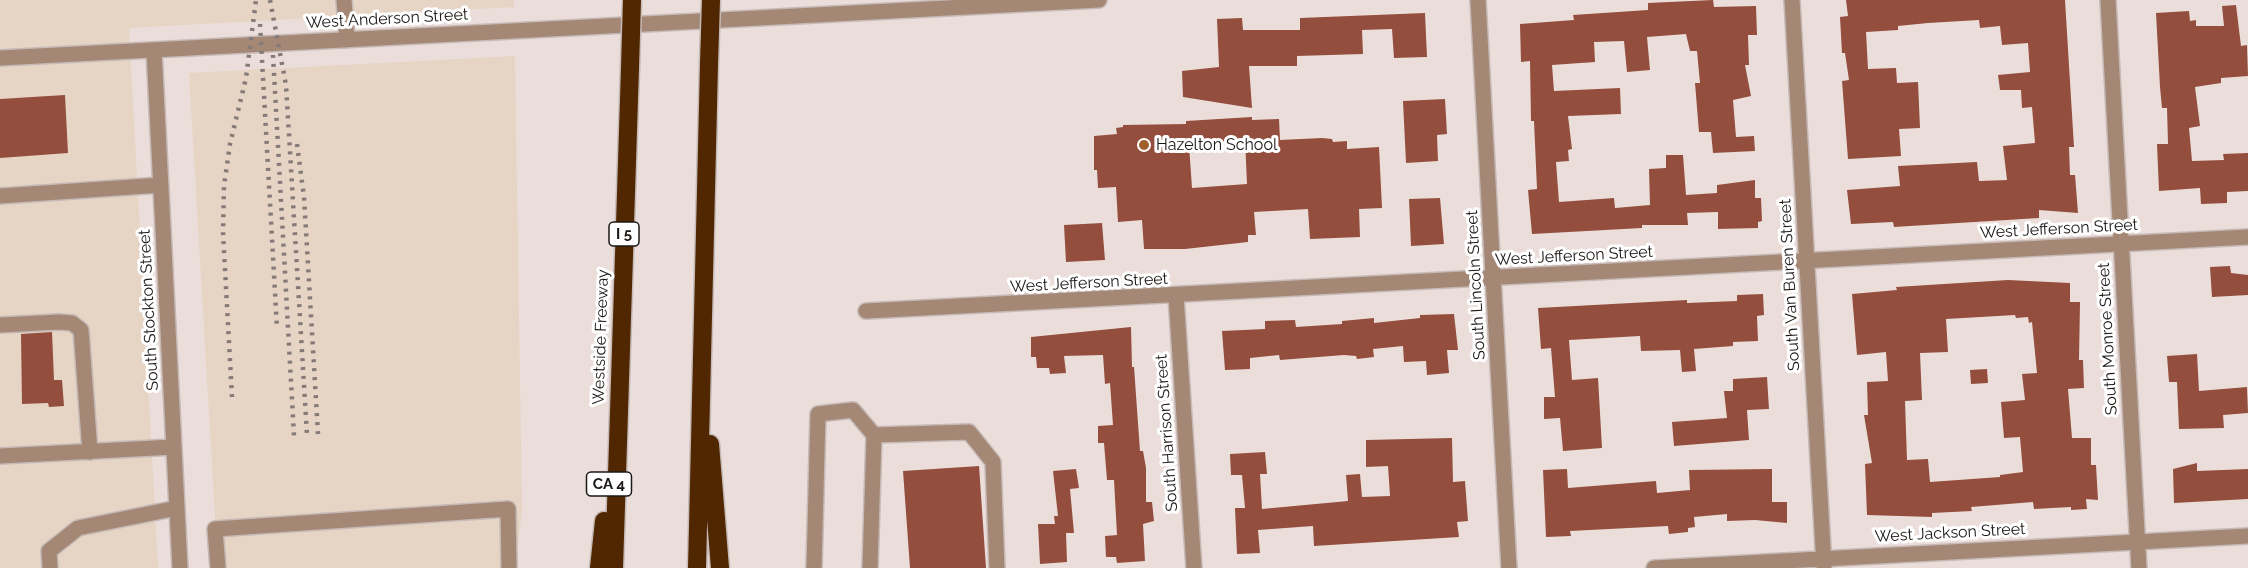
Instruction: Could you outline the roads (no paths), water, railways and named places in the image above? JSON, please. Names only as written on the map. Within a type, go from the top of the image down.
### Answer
[{"type":"highway","name":"Westside Freeway","points":[[614,568],[632,0]]},
{"type":"highway","points":[[697,568],[711,0]]},
{"type":"highway","points":[[702,347],[720,568]]},
{"type":"highway","name":"CA 4","points":[[599,568],[618,400]]},
{"type":"street","points":[[344,0],[347,40]]},
{"type":"street","name":"West Anderson Street","points":[[0,58],[1099,0]]},
{"type":"street","name":"South Lincoln Street","points":[[1478,0],[1509,568]]},
{"type":"street","name":"South Van Buren Street","points":[[1792,0],[1824,563]]},
{"type":"street","name":"South Monroe Street","points":[[2108,0],[2139,568]]},
{"type":"street","name":"South Stockton Street","points":[[154,50],[180,568]]},
{"type":"street","points":[[0,196],[161,185]]},
{"type":"street","name":"West Jefferson Street","points":[[866,311],[2248,237]]},
{"type":"street","name":"South Harrison Street","points":[[1176,296],[1194,568]]},
{"type":"street","points":[[0,326],[59,322],[72,323],[81,330],[90,452]]},
{"type":"street","points":[[814,568],[818,414],[853,410],[874,435],[870,568]]},
{"type":"street","points":[[874,435],[969,432],[993,462],[997,568]]},
{"type":"street","points":[[0,456],[174,447]]},
{"type":"street","points":[[50,568],[50,551],[78,528],[177,508]]},
{"type":"street","points":[[218,568],[215,529],[508,509],[509,568]]},
{"type":"street","name":"West Jackson Street","points":[[1654,568],[1824,563],[2248,536]]},
{"type":"railway","points":[[232,397],[223,233],[224,186],[230,144],[246,78],[256,0]]},
{"type":"railway","points":[[270,0],[286,85],[307,435]]},
{"type":"railway","points":[[260,24],[277,328]]},
{"type":"railway","points":[[273,55],[294,436]]},
{"type":"railway","points":[[297,144],[304,197],[318,434]]},
{"type":"place","name":"Hazelton School","points":[[1144,145]]}]
